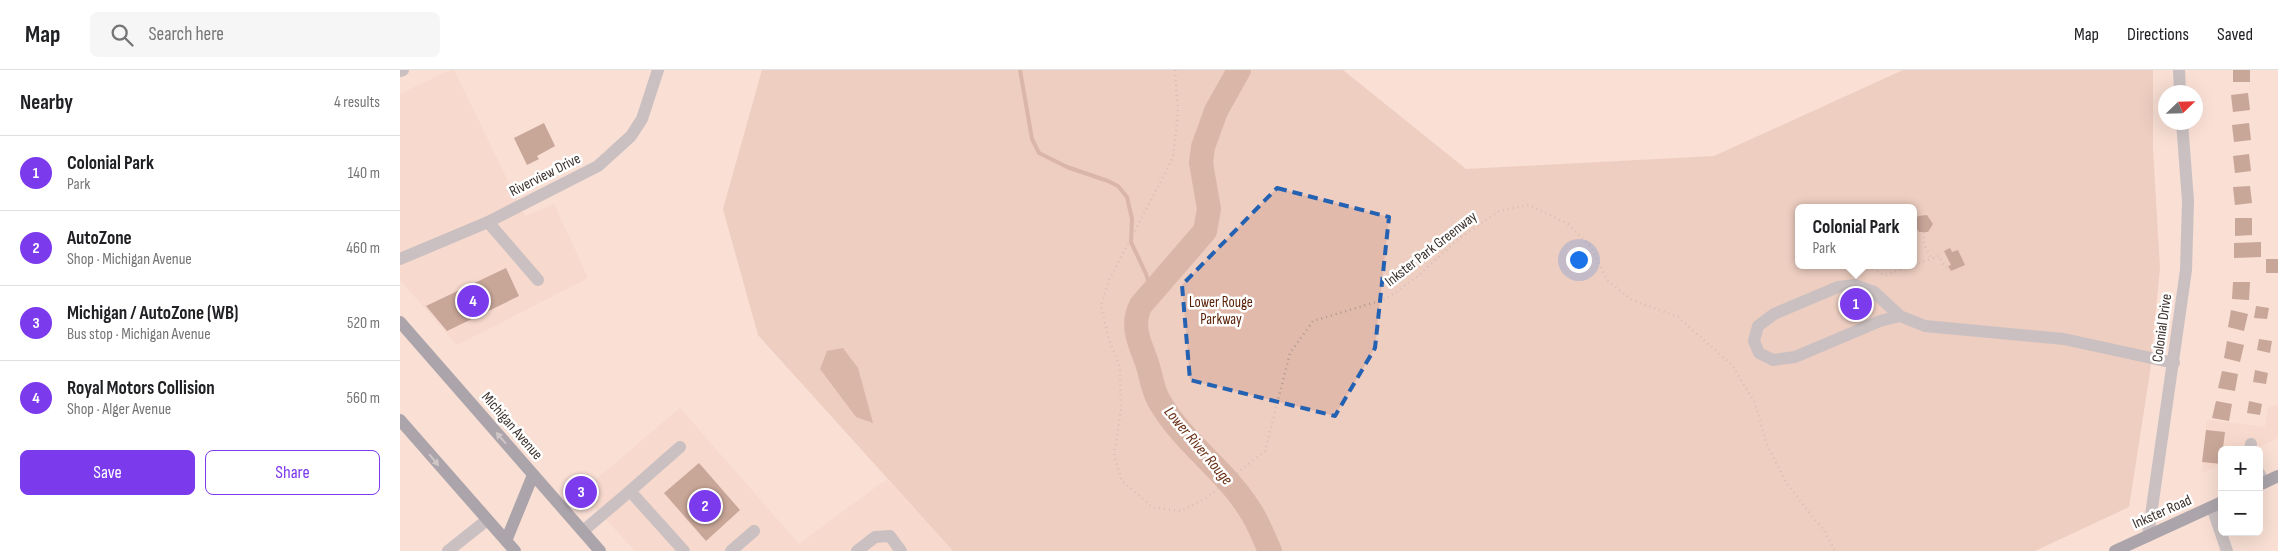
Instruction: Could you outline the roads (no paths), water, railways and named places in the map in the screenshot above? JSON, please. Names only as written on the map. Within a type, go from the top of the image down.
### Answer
[{"type":"main road","name":"Michigan Avenue","points":[[400,322],[600,551]]},
{"type":"main road","points":[[402,425],[511,546]]},
{"type":"main road","points":[[511,546],[533,475]]},
{"type":"main road","points":[[2263,480],[2278,476]]},
{"type":"main road","name":"Inkster Road","points":[[2115,551],[2130,548],[2148,536],[2217,505]]},
{"type":"street","name":"Riverview Drive","points":[[400,259],[488,222],[574,180],[598,166],[631,136],[642,119],[658,70]]},
{"type":"street","points":[[2179,70],[2180,85]]},
{"type":"street","name":"Colonial Drive","points":[[2148,536],[2183,302],[2188,201],[2183,130]]},
{"type":"street","points":[[488,222],[538,280]]},
{"type":"street","points":[[1900,316],[1880,321],[1795,357],[1773,360],[1759,353],[1754,341],[1758,326],[1774,314],[1838,288],[1855,284],[1874,292],[1900,316],[1925,326],[2064,339],[2174,363]]},
{"type":"street","points":[[583,531],[680,447]]},
{"type":"street","points":[[630,491],[684,551]]},
{"type":"street","points":[[2217,505],[2227,551]]},
{"type":"street","points":[[448,551],[487,520]]},
{"type":"street","points":[[731,551],[754,531]]},
{"type":"street","points":[[857,551],[875,537],[890,536],[901,551]]},
{"type":"waterway","points":[[1020,70],[1032,139],[1039,153],[1067,167],[1108,181],[1118,186],[1127,197],[1132,219],[1131,242],[1146,274],[1152,293]]},
{"type":"waterway","name":"Lower River Rouge","points":[[1239,70],[1216,111],[1203,147],[1201,163],[1209,209],[1205,231],[1141,305],[1136,320],[1136,327],[1139,342],[1158,399],[1178,428],[1238,493],[1255,518],[1270,551]]},
{"type":"place","name":"Royal Motors Collision","points":[[473,301]]},
{"type":"place","name":"Colonial Park","points":[[1856,304]]},
{"type":"place","name":"Michigan / AutoZone (WB)","points":[[581,492]]},
{"type":"place","name":"AutoZone","points":[[705,506]]},
{"type":"park label","name":"Lower Rouge Parkway","points":[[1221,310]]}]
